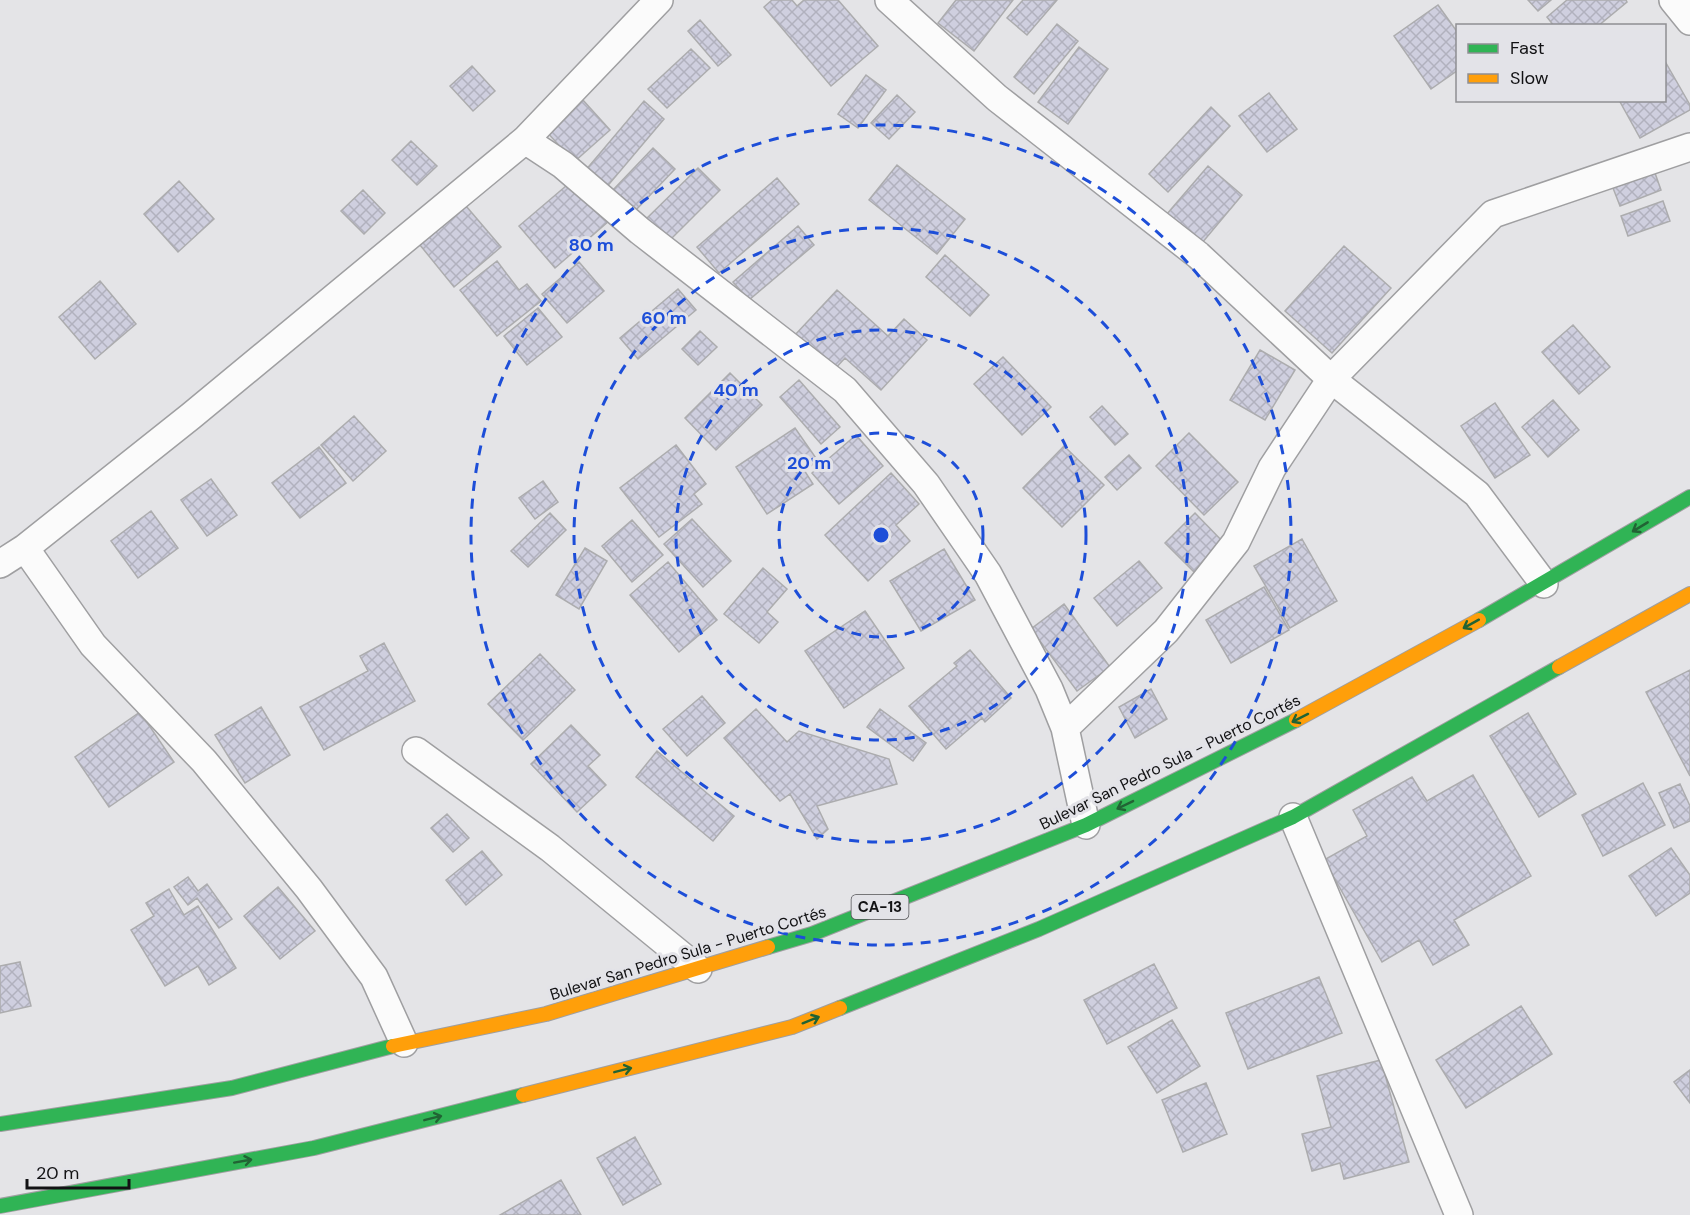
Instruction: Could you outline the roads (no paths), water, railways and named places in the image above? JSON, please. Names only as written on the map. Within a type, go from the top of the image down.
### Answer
[{"type":"highway","name":"Bulevar San Pedro Sula - Puerto Cortés","points":[[0,1124],[232,1088],[404,1043],[546,1014],[812,934],[1086,825],[1302,717],[1544,584],[1690,497]]},
{"type":"highway","points":[[0,1206],[314,1148],[792,1027],[1039,929],[1293,817],[1690,594]]},
{"type":"street","points":[[0,564],[25,548],[191,416],[525,140],[659,0]]},
{"type":"street","points":[[889,0],[997,98],[1198,255],[1331,379],[1477,494],[1544,584]]},
{"type":"street","points":[[1673,0],[1690,21]]},
{"type":"street","points":[[525,140],[564,165],[676,260],[845,390],[926,484],[988,574],[1049,689],[1065,728],[1086,825]]},
{"type":"street","points":[[1065,728],[1166,631],[1236,542],[1272,468],[1331,379],[1493,214],[1690,147]]},
{"type":"street","points":[[25,548],[93,645],[204,761],[309,889],[374,977],[404,1043]]},
{"type":"street","points":[[416,751],[550,848],[698,969]]},
{"type":"street","points":[[1293,817],[1460,1215]]}]
